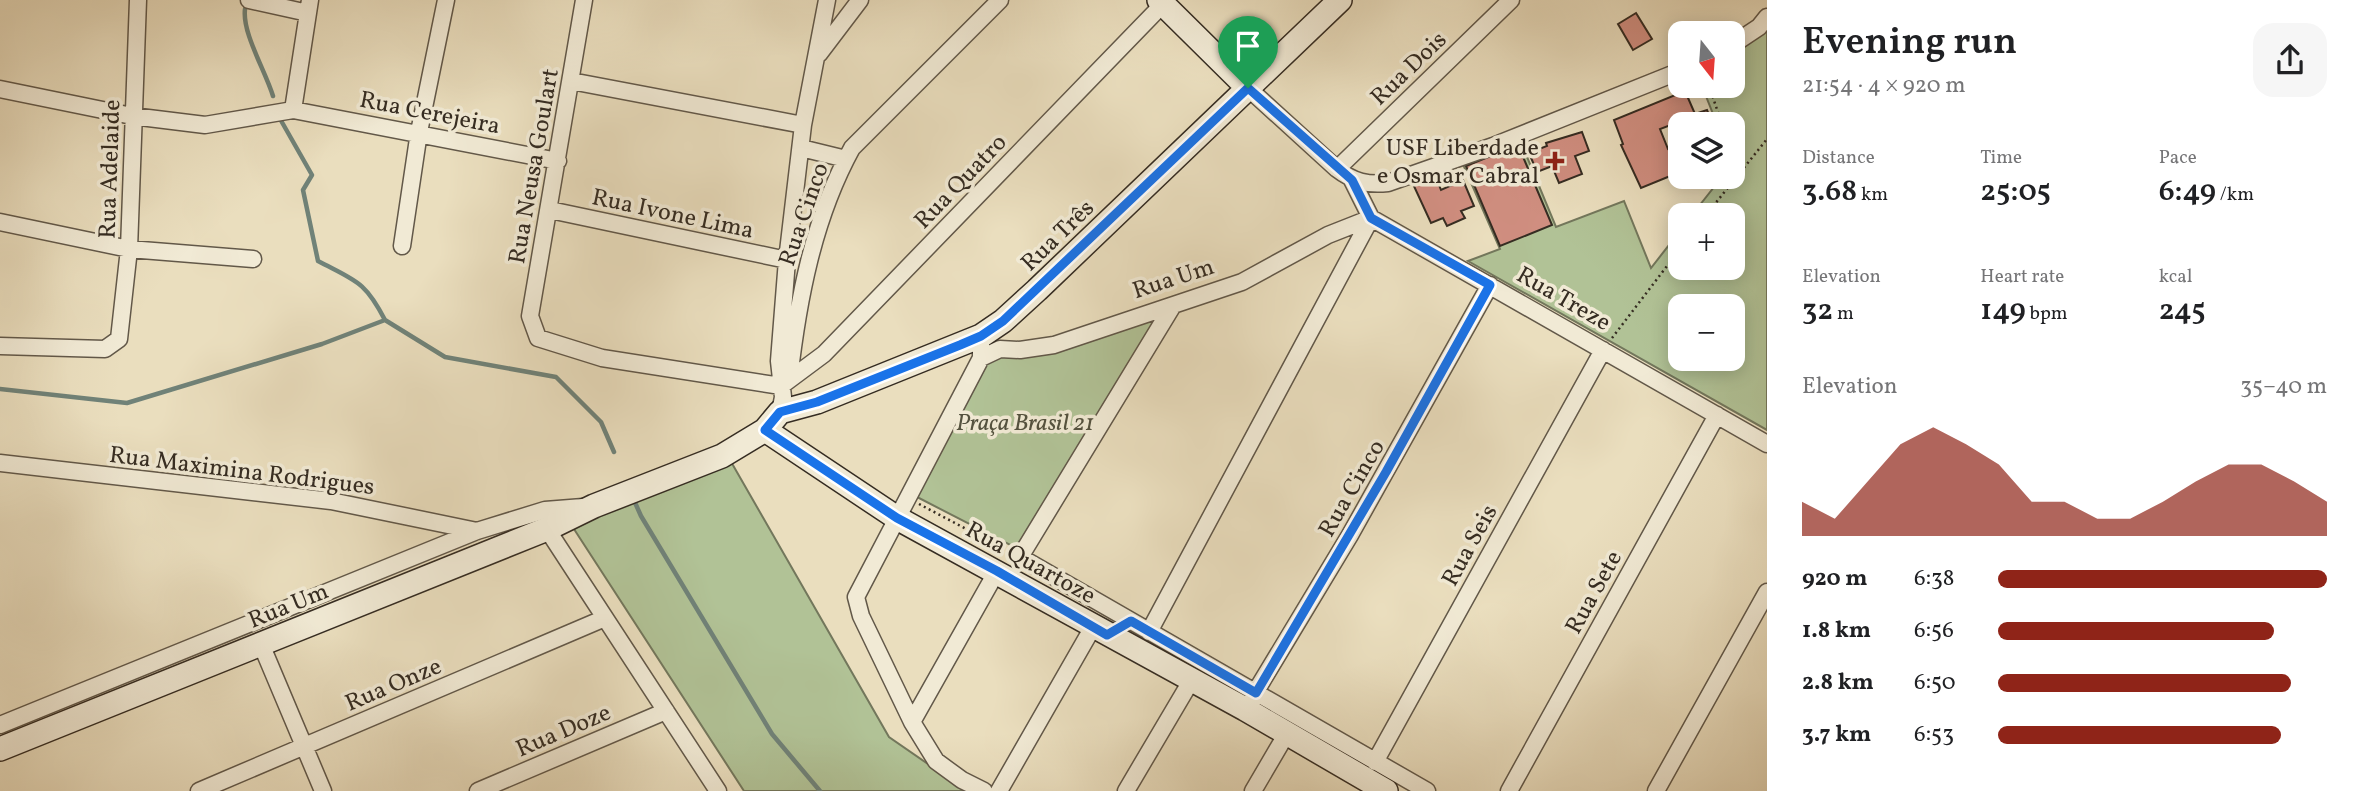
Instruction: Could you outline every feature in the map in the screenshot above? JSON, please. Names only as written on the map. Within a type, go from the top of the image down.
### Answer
[{"type":"street","name":"Rua Adelaide","points":[[0,346],[105,349],[119,339],[129,249],[138,0]]},
{"type":"street","points":[[249,0],[309,6],[293,110]]},
{"type":"street","points":[[402,246],[419,132],[446,0]]},
{"type":"street","name":"Rua Neusa Goulart","points":[[584,0],[530,316],[538,338],[602,358],[785,383]]},
{"type":"street","points":[[780,412],[785,383],[779,361],[787,260],[803,125],[827,0]]},
{"type":"street","points":[[816,58],[860,0]]},
{"type":"street","name":"Rua Cinco","points":[[785,383],[806,271],[822,218],[846,159],[863,136],[1000,0]]},
{"type":"street","name":"Rua Três","points":[[780,412],[981,347],[1003,321],[1340,0]]},
{"type":"street","name":"Rua Dois","points":[[1337,169],[1511,0]]},
{"type":"street","points":[[1163,1],[1248,88],[1337,169],[1352,180],[1373,184],[1388,183],[1493,146],[1668,76]]},
{"type":"street","name":"Rua Quatro","points":[[785,383],[824,354],[1163,1]]},
{"type":"street","points":[[1745,36],[1759,27],[1767,17]]},
{"type":"street","points":[[571,81],[803,125]]},
{"type":"street","name":"Rua Cerejeira","points":[[0,89],[132,116],[205,125],[293,110],[419,132],[558,161]]},
{"type":"street","points":[[800,148],[846,159]]},
{"type":"street","points":[[1149,632],[1371,218],[1352,180]]},
{"type":"street","name":"Rua Ivone Lima","points":[[550,210],[787,260]]},
{"type":"street","name":"Rua Um","points":[[981,347],[1020,350],[1054,345],[1172,307],[1242,282],[1328,235],[1371,218]]},
{"type":"street","name":"Rua Treze","points":[[1371,218],[1767,444]]},
{"type":"street","points":[[0,222],[129,249],[253,259]]},
{"type":"street","name":"Rua Cinco","points":[[1250,701],[1396,455],[1490,285]]},
{"type":"street","points":[[1020,558],[1172,307]]},
{"type":"street","points":[[981,347],[856,597],[861,616],[912,722],[936,761],[962,780],[984,791]]},
{"type":"street","name":"Rua Seis","points":[[1376,762],[1603,350]]},
{"type":"street","name":"Rua Um","points":[[0,749],[722,456],[765,430],[780,412]]},
{"type":"street","name":"Rua Sete","points":[[1509,791],[1717,415]]},
{"type":"street","name":"Rua Quartoze","points":[[765,430],[902,508],[997,571],[1100,631],[1173,658],[1250,701],[1376,762],[1427,791]]},
{"type":"street","name":"Rua Maximina Rodrigues","points":[[0,463],[331,501],[477,531]]},
{"type":"street","name":"Rua Um","points":[[0,725],[477,531],[545,510],[594,506]]},
{"type":"street","points":[[547,529],[718,791]]},
{"type":"street","name":"Rua Quartoze","points":[[1020,558],[1149,632],[1191,681],[1250,701],[1287,733],[1383,790]]},
{"type":"street","points":[[912,722],[997,571]]},
{"type":"street","points":[[1656,791],[1767,592]]},
{"type":"street","name":"Rua Onze","points":[[199,791],[605,618]]},
{"type":"street","points":[[999,791],[1100,631],[1131,621]]},
{"type":"street","points":[[261,645],[323,791]]},
{"type":"street","points":[[1126,791],[1191,681]]},
{"type":"street","name":"Rua Doze","points":[[478,791],[666,711]]},
{"type":"street","points":[[1253,791],[1287,733]]},
{"type":"path","points":[[1745,166],[1767,139]]},
{"type":"path","points":[[1716,203],[1727,189]]},
{"type":"path","points":[[1603,350],[1668,265]]},
{"type":"path","points":[[902,508],[1020,558]]},
{"type":"green space","points":[[1767,22],[1767,430],[1468,261],[1500,249],[1462,162],[1520,140],[1556,227],[1624,201],[1651,268],[1668,246],[1668,280],[1745,280],[1745,203],[1701,203],[1713,189],[1745,189],[1745,112],[1712,112],[1707,98],[1745,98],[1745,39]]},
{"type":"green space","name":"Praça Brasil 21","points":[[1159,314],[1020,550],[917,497],[990,358]]},
{"type":"green space","points":[[730,460],[889,737],[967,791],[744,791],[572,526]]},
{"type":"building","points":[[1636,13],[1652,39],[1633,50],[1618,24]]},
{"type":"building","points":[[1668,98],[1688,98],[1694,112],[1668,112],[1668,126],[1660,129],[1668,149],[1668,177],[1641,188],[1621,145],[1623,144],[1614,120]]},
{"type":"building","name":"USF Liberdade e Osmar Cabral","points":[[1582,132],[1589,151],[1575,156],[1582,174],[1559,183],[1552,166],[1537,172],[1529,153],[1547,146],[1546,143]]},
{"type":"building","points":[[1518,145],[1552,225],[1500,246],[1466,166]]},
{"type":"building","points":[[1435,175],[1441,190],[1463,180],[1474,206],[1461,211],[1465,218],[1447,226],[1443,218],[1431,223],[1413,184]]},
{"type":"waterway","points":[[245,9],[250,40],[273,96]]},
{"type":"waterway","points":[[279,117],[312,175],[303,190],[318,261],[365,289],[385,320]]},
{"type":"waterway","points":[[385,320],[445,357],[556,377],[601,422],[614,452]]},
{"type":"waterway","points":[[0,389],[127,403],[322,344],[385,320]]},
{"type":"waterway","points":[[633,498],[641,516],[772,734],[820,791]]},
{"type":"place","name":"USF Liberdade e Osmar Cabral","points":[[1555,161]]},
{"type":"route","points":[[1248,88],[1352,180],[1371,218],[1490,285],[1422,410],[1256,693],[1131,621],[1118,626],[1107,635],[997,571],[897,518],[765,430],[780,412],[817,402],[960,345],[981,336],[1003,321],[1248,88]]}]
